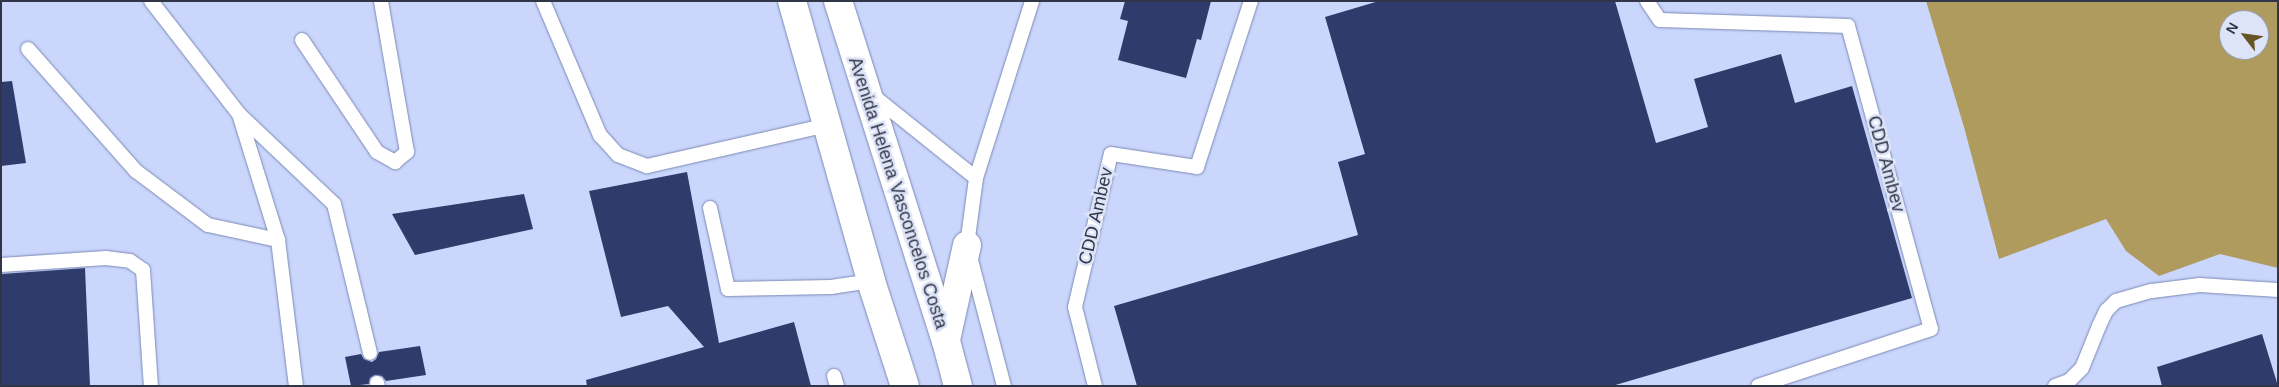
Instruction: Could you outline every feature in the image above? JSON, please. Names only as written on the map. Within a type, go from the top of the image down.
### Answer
[{"type":"highway","points":[[792,1],[871,281],[905,386]]},
{"type":"highway","name":"Avenida Helena Vasconcelos Costa","points":[[838,1],[946,341],[958,386]]},
{"type":"highway","points":[[946,341],[967,245]]},
{"type":"lane","points":[[151,1],[239,114],[334,204],[370,353]]},
{"type":"lane","points":[[302,40],[377,152],[395,162],[408,152],[381,1]]},
{"type":"lane","points":[[543,1],[600,135],[618,155],[647,166],[828,125]]},
{"type":"lane","points":[[1004,386],[967,245],[976,178],[1032,1]]},
{"type":"lane","name":"CDD Ambev","points":[[1095,386],[1075,307],[1111,154],[1197,167],[1251,1]]},
{"type":"lane","name":"CDD Ambev","points":[[1648,1],[1660,20],[1848,26],[1931,329],[1758,386]]},
{"type":"lane","points":[[28,50],[136,171],[208,225],[278,240]]},
{"type":"lane","points":[[865,89],[976,178]]},
{"type":"lane","points":[[239,114],[278,240],[296,386]]},
{"type":"lane","points":[[710,208],[728,290],[832,287],[871,281]]},
{"type":"lane","points":[[1,265],[106,258],[130,261],[143,270],[151,386]]},
{"type":"lane","points":[[2055,386],[2070,381],[2082,368],[2098,326],[2106,311],[2116,302],[2152,291],[2200,285],[2278,290]]},
{"type":"shaded area","points":[[1926,1],[2278,1],[2278,268],[2220,254],[2159,276],[2126,251],[2106,219],[1999,259],[1964,127]]},
{"type":"building","points":[[1125,1],[1211,1],[1201,40],[1197,39],[1186,78],[1118,60],[1128,21],[1120,19]]},
{"type":"building","points":[[1379,1],[1615,1],[1656,143],[1708,127],[1694,79],[1781,54],[1795,103],[1852,86],[1912,298],[1612,386],[1137,386],[1114,306],[1358,235],[1338,162],[1365,154],[1325,17]]},
{"type":"building","points":[[12,81],[26,163],[1,166],[1,82]]},
{"type":"building","points":[[687,172],[719,343],[794,322],[811,386],[587,386],[586,380],[704,347],[668,306],[621,317],[589,191]]},
{"type":"building","points":[[524,194],[533,229],[415,255],[392,214]]},
{"type":"building","points":[[85,268],[90,386],[1,386],[1,274]]},
{"type":"building","points":[[2262,334],[2278,386],[2162,386],[2157,367]]},
{"type":"building","points":[[420,346],[426,375],[386,381],[382,376],[375,375],[370,378],[369,384],[351,386],[345,357],[361,354],[364,359],[372,362],[376,359],[379,352]]}]
